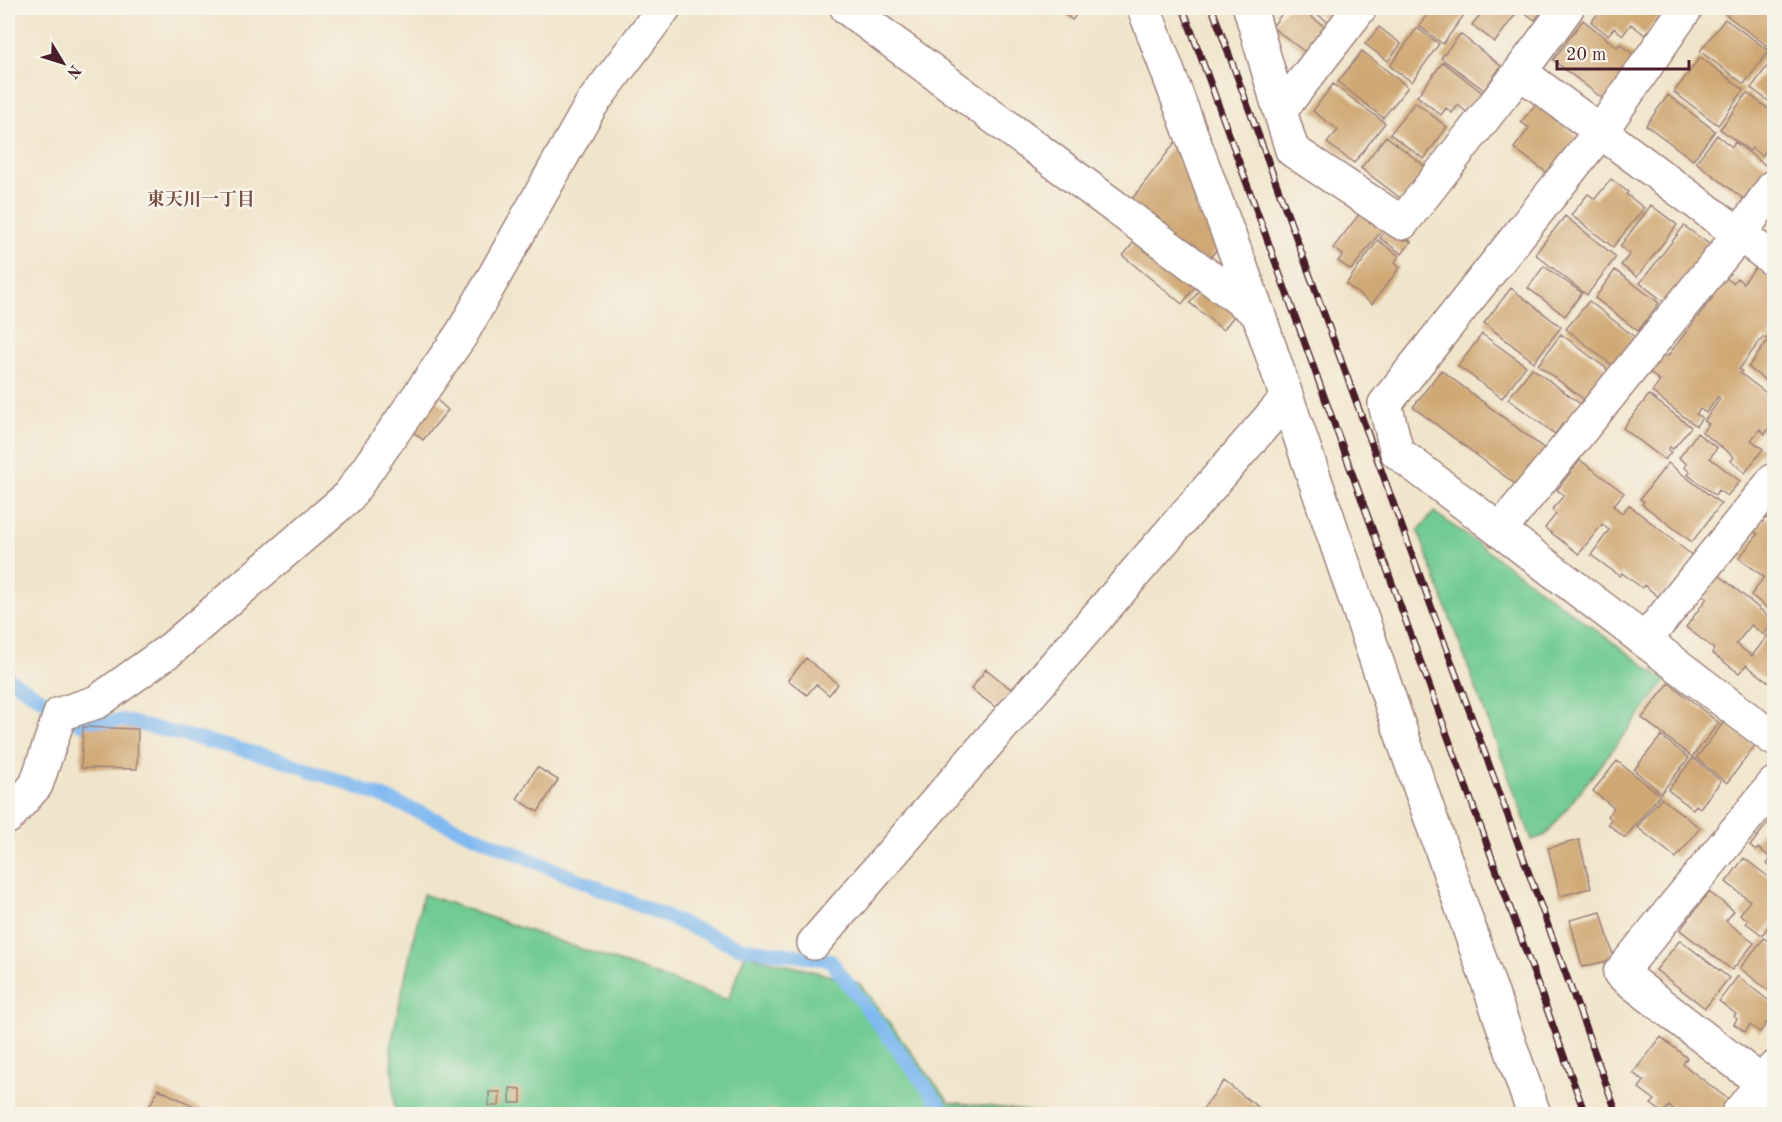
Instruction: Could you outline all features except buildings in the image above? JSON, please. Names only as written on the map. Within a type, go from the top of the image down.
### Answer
[{"type":"street","points":[[8,817],[36,785],[60,714],[97,702],[171,649],[348,497],[461,335],[591,105],[664,8]]},
{"type":"street","points":[[847,8],[1258,313]]},
{"type":"street","points":[[1144,8],[1258,313],[1424,801],[1534,1114]]},
{"type":"street","points":[[1250,8],[1292,150],[1402,224],[1567,8]]},
{"type":"street","points":[[1280,111],[1360,8]]},
{"type":"street","points":[[1686,8],[1601,131],[1385,404],[1397,452],[1774,739]]},
{"type":"street","points":[[1520,72],[1774,260]]},
{"type":"street","points":[[1500,530],[1740,234],[1774,186]]},
{"type":"street","points":[[814,943],[1287,398]]},
{"type":"street","points":[[1645,640],[1774,480]]},
{"type":"street","points":[[1738,1114],[1771,1081],[1620,973],[1774,784]]},
{"type":"green space","points":[[1434,512],[1666,681],[1546,835],[1532,840],[1418,531]]},
{"type":"green space","points":[[423,894],[728,1000],[745,954],[859,983],[949,1102],[1054,1114],[395,1114],[391,1044]]},
{"type":"waterway","points":[[8,678],[83,725],[122,720],[279,759],[381,796],[738,947],[830,960],[945,1114]]},
{"type":"railway","points":[[1183,8],[1585,1114]]},
{"type":"railway","points":[[1212,8],[1617,1114]]},
{"type":"district","name":"東天川一丁目","points":[[201,200]]}]
